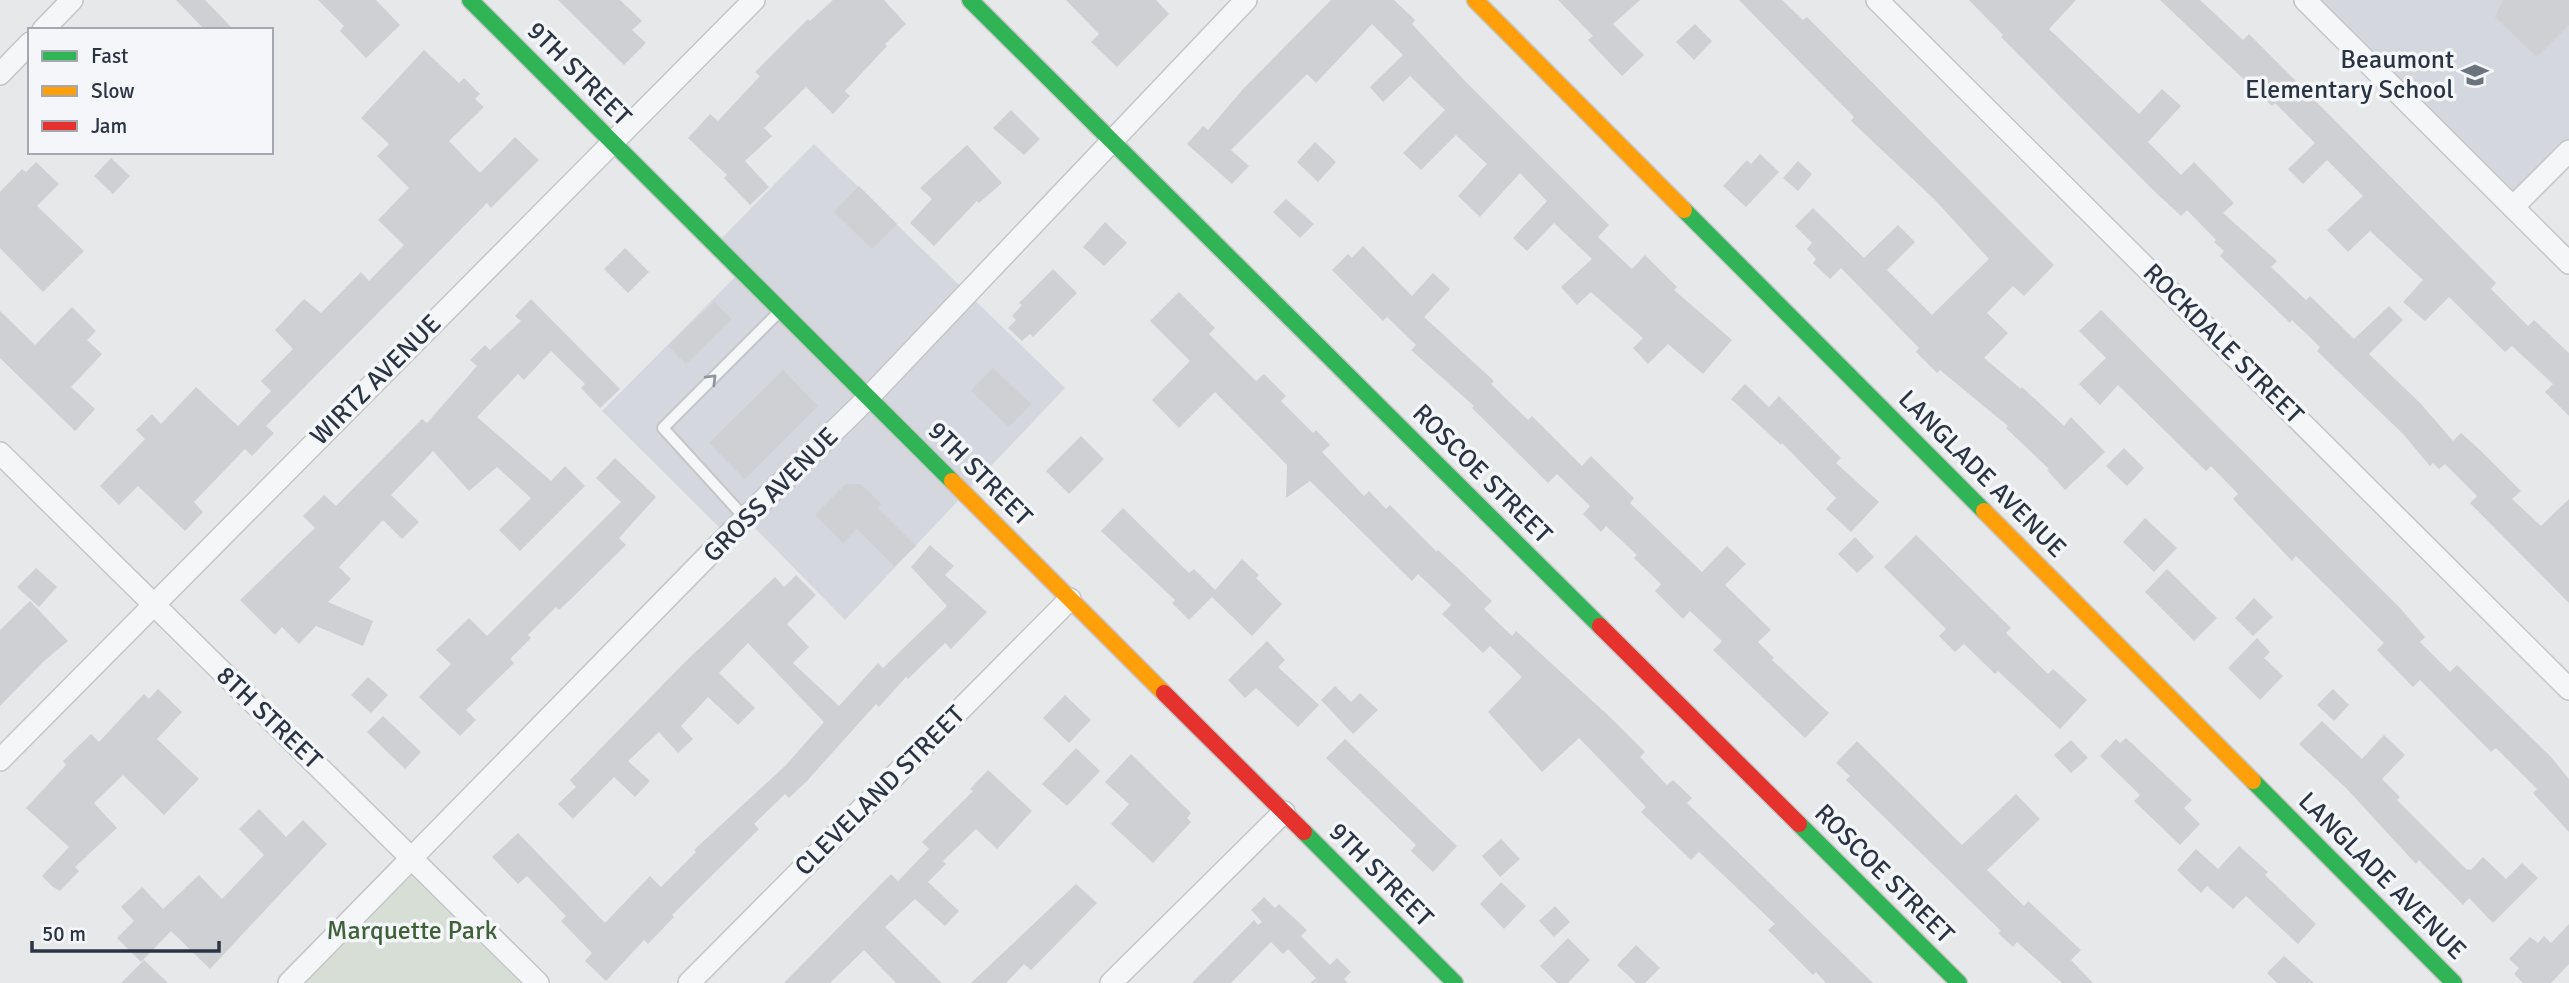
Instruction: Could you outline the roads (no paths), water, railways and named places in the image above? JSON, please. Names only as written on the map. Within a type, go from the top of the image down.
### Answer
[{"type":"street","points":[[45,28],[72,0]]},
{"type":"street","name":"9TH STREET","points":[[470,0],[1455,983]]},
{"type":"street","name":"WIRTZ AVENUE","points":[[0,760],[754,0]]},
{"type":"street","name":"ROSCOE STREET","points":[[970,0],[1959,983]]},
{"type":"street","name":"GROSS AVENUE","points":[[289,983],[745,518],[868,398],[1246,0]]},
{"type":"street","name":"LANGLADE AVENUE","points":[[1475,0],[2454,983]]},
{"type":"street","name":"ROCKDALE STREET","points":[[1877,0],[2569,689]]},
{"type":"street","points":[[2305,0],[2569,263]]},
{"type":"street","points":[[0,74],[28,46]]},
{"type":"street","points":[[2513,207],[2569,151]]},
{"type":"street","name":"8TH STREET","points":[[0,453],[538,983]]},
{"type":"street","name":"CLEVELAND STREET","points":[[689,983],[1070,599]]},
{"type":"street","points":[[1111,983],[1284,812]]},
{"type":"lane","points":[[745,518],[663,428],[781,310]]},
{"type":"place","name":"Beaumont Elementary School","points":[[2475,75]]},
{"type":"park label","name":"Marquette Park","points":[[412,931]]}]
